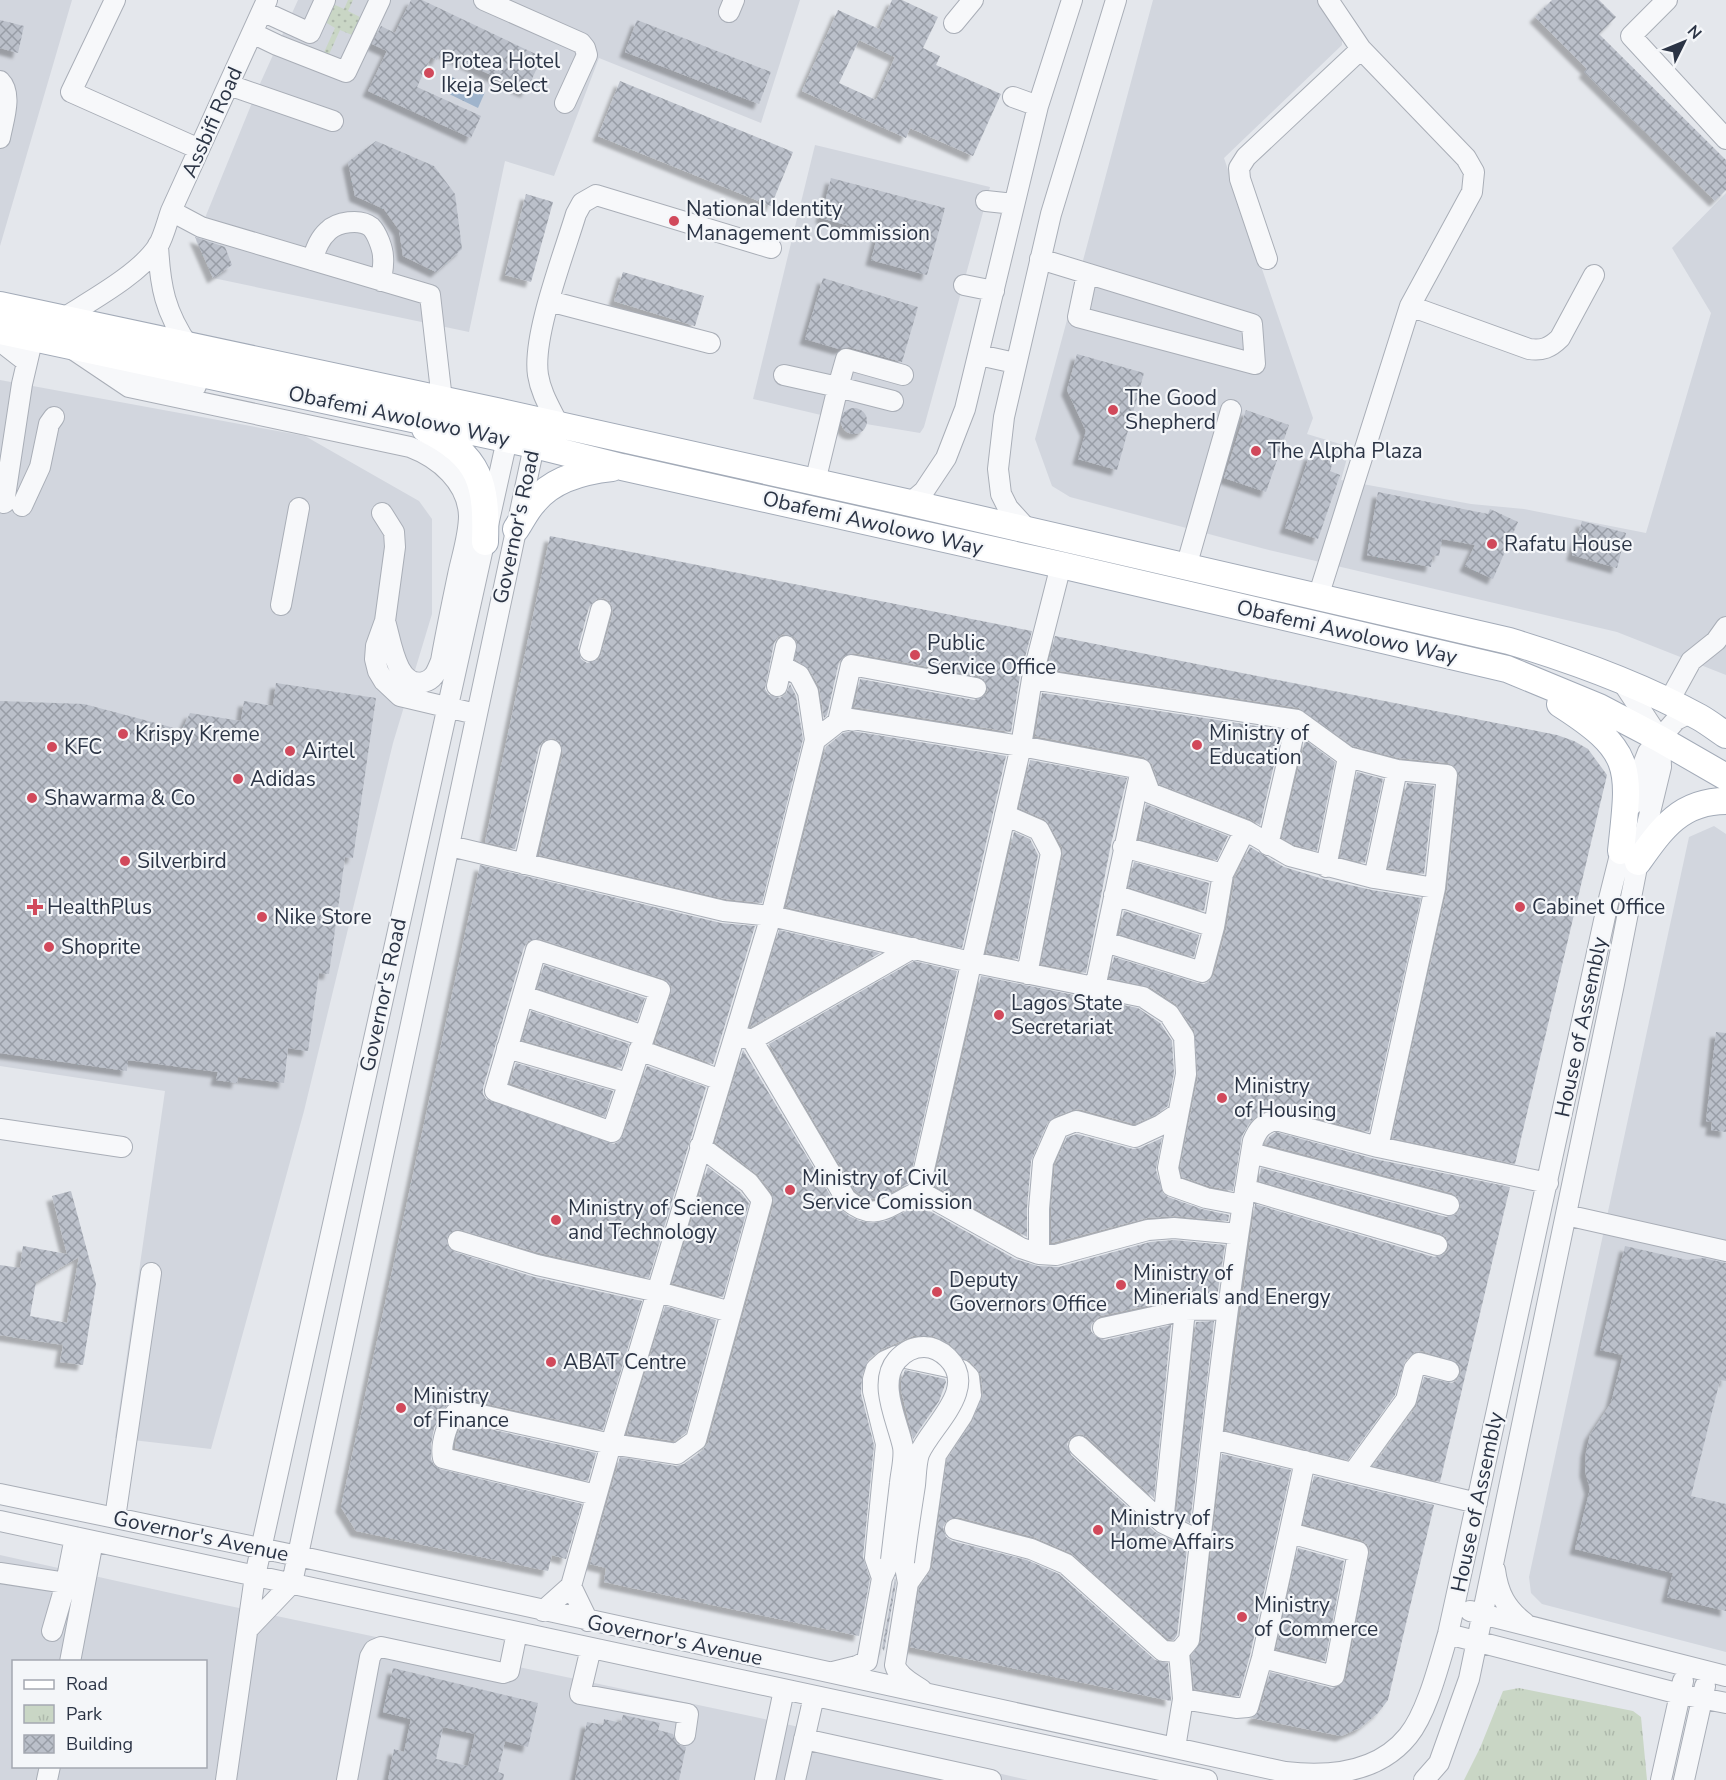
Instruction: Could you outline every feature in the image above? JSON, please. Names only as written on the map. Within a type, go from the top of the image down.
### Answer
[{"type":"main road","name":"Obafemi Awolowo Way","points":[[0,305],[63,331],[110,354],[507,440],[544,431],[814,482],[1509,641],[1560,656],[1617,677],[1699,717],[1726,735]]},
{"type":"main road","name":"Obafemi Awolowo Way","points":[[0,331],[33,337],[63,331],[189,347],[513,415],[622,467],[1061,565],[1507,669],[1599,707],[1726,777]]},
{"type":"main road","points":[[403,418],[437,435],[460,451],[471,463],[481,483],[486,507],[485,542]]},
{"type":"main road","points":[[516,529],[535,501],[558,483],[583,472],[622,467]]},
{"type":"main road","points":[[1507,669],[1592,724],[1610,742],[1623,764],[1627,789],[1629,856]]},
{"type":"main road","points":[[1629,856],[1658,834],[1673,819],[1690,808],[1710,801],[1726,801]]},
{"type":"street","points":[[115,0],[71,92],[199,149]]},
{"type":"street","points":[[301,54],[325,0]]},
{"type":"street","points":[[252,33],[346,72],[380,0]]},
{"type":"street","points":[[484,0],[581,43],[585,48],[587,55],[565,103]]},
{"type":"street","points":[[954,23],[973,0]]},
{"type":"street","points":[[910,503],[924,491],[946,458],[965,409],[1038,106],[1072,0]]},
{"type":"street","points":[[1028,530],[1008,508],[1001,494],[998,469],[1004,417],[1051,214],[1116,0]]},
{"type":"street","points":[[1318,597],[1410,306],[1472,192],[1474,172],[1466,158],[1361,49],[1328,0]]},
{"type":"street","points":[[1667,0],[1631,36],[1726,139]]},
{"type":"street","points":[[265,5],[310,33]]},
{"type":"street","name":"Assbifi Road","points":[[158,245],[171,211],[265,5]]},
{"type":"street","points":[[1267,259],[1240,179],[1239,168],[1246,157],[1361,49]]},
{"type":"street","points":[[0,81],[7,99],[0,138]]},
{"type":"street","points":[[229,85],[333,121]]},
{"type":"street","points":[[1013,97],[1038,106]]},
{"type":"street","points":[[544,431],[544,397],[537,363],[538,348],[549,301],[576,214],[582,203],[596,195],[771,248]]},
{"type":"street","points":[[986,201],[1014,204]]},
{"type":"street","points":[[171,211],[201,227],[430,295],[442,400]]},
{"type":"street","points":[[312,260],[320,239],[329,229],[343,223],[357,222],[371,227],[378,240],[384,256],[381,280]]},
{"type":"street","points":[[158,245],[140,265],[101,295],[63,331],[129,387],[410,447],[427,453],[441,463],[461,487],[469,515],[441,661],[436,674],[428,681],[412,682],[398,668],[385,621]]},
{"type":"street","points":[[158,245],[160,280],[164,299],[175,327],[189,347]]},
{"type":"street","points":[[1040,259],[1252,324],[1255,364],[1078,317],[1087,274]]},
{"type":"street","points":[[1410,306],[1529,349],[1539,350],[1551,347],[1560,338],[1594,275]]},
{"type":"street","points":[[964,285],[994,291]]},
{"type":"street","points":[[549,301],[710,343]]},
{"type":"street","points":[[33,337],[27,362],[13,505],[40,467],[49,424],[54,417]]},
{"type":"street","points":[[0,341],[27,362]]},
{"type":"street","points":[[979,354],[1015,363]]},
{"type":"street","points":[[814,482],[846,359],[903,375]]},
{"type":"street","points":[[784,375],[893,401]]},
{"type":"street","points":[[1186,567],[1231,410]]},
{"type":"street","name":"Governor's Road","points":[[226,1780],[255,1576],[513,415]]},
{"type":"street","name":"Governor's Road","points":[[292,1583],[516,529],[544,431]]},
{"type":"street","points":[[281,605],[299,508]]},
{"type":"street","points":[[382,513],[394,532],[395,547],[385,621],[376,646],[375,659],[384,681],[400,696],[476,714]]},
{"type":"street","points":[[919,1191],[1021,746],[1032,679],[1061,565]]},
{"type":"street","points":[[590,651],[601,610]]},
{"type":"street","points":[[1617,677],[1629,691],[1660,739],[1676,720],[1692,661],[1716,642],[1726,627]]},
{"type":"street","points":[[777,686],[786,646]]},
{"type":"street","points":[[838,722],[851,665],[976,688]]},
{"type":"street","points":[[543,1611],[571,1586],[700,1146],[721,1080],[744,1037],[771,916],[815,740],[808,692],[799,675],[782,666]]},
{"type":"street","points":[[1032,679],[1297,720],[1348,758],[1397,770],[1447,774],[1435,888],[1378,1147]]},
{"type":"street","points":[[815,740],[838,722],[852,719],[1021,746],[1141,770]]},
{"type":"street","points":[[1268,845],[1297,720]]},
{"type":"street","name":"House of Assembly","points":[[1352,1770],[1389,1753],[1407,1737],[1419,1719],[1438,1670],[1454,1608],[1607,907],[1629,856],[1661,767],[1660,739]]},
{"type":"street","points":[[524,864],[551,750]]},
{"type":"street","points":[[1326,867],[1348,758]]},
{"type":"street","points":[[1141,770],[1150,793],[1245,830],[1290,856],[1374,878],[1435,888]]},
{"type":"street","points":[[1095,988],[1141,770]]},
{"type":"street","points":[[1374,878],[1397,770]]},
{"type":"street","points":[[1005,815],[1039,830],[1051,853],[1027,974]]},
{"type":"street","points":[[1105,942],[1202,972],[1214,927],[1223,874],[1245,830]]},
{"type":"street","points":[[450,846],[724,911],[771,916],[971,962],[1143,997],[1169,1014],[1184,1037],[1186,1074],[1168,1168],[1172,1186],[1206,1198],[1244,1197],[1437,1245]]},
{"type":"street","points":[[1123,847],[1223,874]]},
{"type":"street","name":"House of Assembly","points":[[1424,1780],[1439,1763],[1469,1679],[1614,984],[1629,856]]},
{"type":"street","points":[[1114,895],[1214,927]]},
{"type":"street","points":[[744,1037],[913,948]]},
{"type":"street","points":[[536,950],[660,990],[641,1043],[612,1132],[495,1091],[536,950]]},
{"type":"street","points":[[523,996],[641,1043],[721,1080]]},
{"type":"street","points":[[744,1037],[846,1199],[858,1210],[874,1213],[919,1191]]},
{"type":"street","points":[[507,1048],[628,1083]]},
{"type":"street","points":[[1039,1254],[1039,1209],[1043,1162],[1058,1128],[1076,1121],[1135,1137],[1161,1125],[1177,1114]]},
{"type":"street","points":[[1175,1749],[1183,1699],[1179,1652],[1189,1640],[1238,1234],[1253,1141],[1258,1130],[1266,1122],[1276,1120],[1378,1147],[1548,1183]]},
{"type":"street","points":[[0,1129],[122,1147]]},
{"type":"street","points":[[596,1495],[443,1458],[442,1451],[453,1414],[459,1410],[611,1444],[677,1454],[696,1440],[762,1200],[749,1184],[700,1146]]},
{"type":"street","points":[[1251,1153],[1449,1205]]},
{"type":"street","points":[[919,1191],[1021,1248],[1039,1254],[1056,1255],[1148,1230],[1174,1228],[1238,1234]]},
{"type":"street","points":[[1566,1215],[1726,1251]]},
{"type":"street","points":[[459,1241],[537,1265],[658,1292],[731,1312]]},
{"type":"street","points":[[115,1518],[150,1273]]},
{"type":"street","points":[[1103,1328],[1185,1310],[1228,1309]]},
{"type":"street","points":[[1163,1523],[1185,1310]]},
{"type":"street","points":[[882,1578],[897,1561],[919,1454],[956,1394],[958,1382],[956,1370],[943,1353],[930,1347],[916,1347],[905,1352],[897,1359],[888,1378],[903,1450],[897,1561],[908,1583]]},
{"type":"street","points":[[827,1673],[857,1666],[867,1661],[882,1578],[875,1558],[886,1444],[873,1391],[876,1369],[885,1361],[896,1356],[962,1370],[969,1377],[971,1387],[968,1405],[936,1455],[920,1566],[908,1583],[895,1665],[903,1677],[929,1695]]},
{"type":"street","points":[[1353,1473],[1406,1400],[1414,1369],[1419,1364],[1449,1371]]},
{"type":"street","points":[[1212,1439],[1437,1491],[1477,1503]]},
{"type":"street","points":[[1079,1446],[1163,1523],[1200,1541]]},
{"type":"street","points":[[1183,1699],[1236,1708],[1248,1707],[1262,1658],[1305,1461]]},
{"type":"street","name":"Governor's Avenue","points":[[0,1494],[298,1556],[1285,1772],[1312,1776],[1352,1770]]},
{"type":"street","name":"Governor's Avenue","points":[[0,1521],[1207,1780]]},
{"type":"street","points":[[955,1529],[1031,1549],[1066,1564],[1163,1651],[1179,1652]]},
{"type":"street","points":[[1262,1658],[1334,1676],[1358,1552],[1290,1533]]},
{"type":"street","points":[[52,1631],[66,1583],[84,1539]]},
{"type":"street","points":[[70,1660],[84,1539]]},
{"type":"street","points":[[1494,1560],[1496,1580],[1503,1601],[1513,1614],[1530,1626]]},
{"type":"street","points":[[0,1573],[66,1583]]},
{"type":"street","points":[[249,1628],[292,1583]]},
{"type":"street","points":[[571,1586],[588,1621]]},
{"type":"street","points":[[1454,1608],[1717,1674],[1702,1699],[1684,1780]]},
{"type":"street","points":[[347,1780],[370,1657],[374,1650],[381,1647],[503,1673],[509,1671],[517,1632]]},
{"type":"street","points":[[1448,1634],[1680,1694],[1726,1703]]},
{"type":"street","points":[[591,1648],[580,1694],[688,1714],[685,1735]]},
{"type":"street","points":[[1661,1780],[1686,1667]]},
{"type":"street","points":[[765,1780],[784,1690]]},
{"type":"street","points":[[795,1780],[814,1696]]},
{"type":"street","points":[[804,1739],[918,1772],[991,1780]]},
{"type":"shaded area","points":[[0,0],[72,0],[0,246]]},
{"type":"shaded area","points":[[298,0],[800,0],[761,123],[599,58],[554,176],[505,161],[469,332],[213,278],[196,241],[258,88]]},
{"type":"shaded area","points":[[1153,0],[1317,0],[1342,37],[1342,45],[1224,158],[1313,418],[1307,434],[1350,447],[1341,480],[1471,504],[1524,509],[1646,533],[1711,313],[1672,248],[1726,193],[1726,675],[1617,632],[1265,549],[1070,497],[1052,486],[1035,439]]},
{"type":"shaded area","points":[[815,145],[990,187],[924,427],[920,433],[866,424],[864,430],[857,435],[846,432],[841,424],[842,420],[753,399]]},
{"type":"shaded area","points":[[0,380],[305,436],[419,501],[432,519],[432,614],[393,743],[304,1111],[211,1449],[115,1438],[165,1091],[0,1066]]},
{"type":"shaded area","points":[[1714,826],[1726,834],[1726,1652],[1542,1604],[1531,1593],[1529,1577],[1689,837]]},
{"type":"shaded area","points":[[0,1555],[755,1717],[1028,1780],[0,1780]]},
{"type":"green space","points":[[348,0],[353,0],[348,11],[360,17],[352,35],[340,30],[326,61],[321,59],[335,28],[325,22],[333,4],[344,9]]},
{"type":"green space","points":[[1519,1688],[1633,1711],[1641,1717],[1647,1780],[1464,1780],[1480,1748],[1503,1691]]},
{"type":"water","points":[[452,77],[485,92],[478,108],[445,92]]},
{"type":"building","points":[[411,0],[422,0],[542,57],[526,92],[441,51],[437,60],[431,57],[417,87],[481,116],[471,138],[368,91],[387,51],[372,44],[381,26],[395,33]]},
{"type":"building","points":[[892,0],[902,0],[938,17],[923,48],[940,56],[936,65],[1001,94],[973,156],[910,128],[906,138],[802,91],[838,10],[879,29]],"holes":[[[859,40],[895,57],[876,100],[839,83]]]},
{"type":"building","points":[[1552,0],[1599,0],[1616,17],[1599,34],[1726,160],[1726,190],[1715,201],[1584,72],[1587,69],[1535,17]]},
{"type":"building","points":[[0,20],[24,26],[18,53],[0,48]]},
{"type":"building","points":[[637,20],[771,72],[759,104],[625,52]]},
{"type":"building","points":[[620,81],[793,152],[771,206],[598,136]]},
{"type":"building","points":[[376,141],[434,166],[455,194],[462,249],[436,272],[403,256],[399,230],[384,209],[355,196],[348,162]]},
{"type":"building","points":[[831,178],[945,208],[927,275],[871,260],[878,234],[821,218]]},
{"type":"building","points":[[526,194],[553,202],[531,282],[505,275]]},
{"type":"building","points":[[195,237],[225,247],[232,265],[213,278]]},
{"type":"building","points":[[623,272],[704,296],[695,326],[614,301]]},
{"type":"building","points":[[823,278],[918,307],[902,362],[849,347],[839,349],[805,339]]},
{"type":"building","name":"The Good Shepherd","points":[[1077,354],[1144,373],[1117,470],[1078,459],[1086,431],[1067,390]]},
{"type":"building","points":[[854,408],[863,412],[867,421],[863,430],[854,434],[845,430],[841,421],[845,412]]},
{"type":"building","name":"The Alpha Plaza","points":[[1246,410],[1289,425],[1266,492],[1224,478]]},
{"type":"building","points":[[1310,454],[1333,462],[1330,471],[1340,475],[1318,539],[1285,528]]},
{"type":"building","points":[[1378,492],[1488,514],[1490,509],[1518,522],[1493,579],[1465,566],[1475,545],[1442,539],[1439,556],[1433,555],[1431,567],[1367,555]]},
{"type":"building","points":[[1582,521],[1626,533],[1617,568],[1572,555]]},
{"type":"building","points":[[550,536],[1032,631],[1020,676],[1011,732],[854,707],[860,679],[974,700],[985,696],[988,690],[984,679],[978,676],[853,653],[843,657],[839,662],[827,715],[824,718],[819,686],[809,669],[795,659],[797,642],[794,637],[783,634],[778,637],[774,643],[765,689],[769,695],[780,698],[786,694],[790,684],[796,696],[803,739],[762,903],[726,899],[539,855],[563,753],[560,742],[553,738],[543,741],[539,747],[515,849],[485,842]],"holes":[[[604,598],[609,601],[613,613],[601,655],[598,660],[587,663],[581,659],[578,648],[589,607],[597,599]]]},
{"type":"building","points":[[1055,636],[1557,735],[1588,749],[1607,775],[1515,1164],[1392,1138],[1447,890],[1459,776],[1454,766],[1448,763],[1399,758],[1353,746],[1299,708],[1047,669]]},
{"type":"building","points":[[276,683],[376,698],[353,858],[345,857],[329,974],[319,973],[308,1051],[288,1048],[284,1083],[238,1077],[237,1083],[216,1080],[218,1072],[128,1060],[127,1071],[0,1053],[0,701],[84,704],[182,730],[190,713],[241,721],[244,701],[273,706]]},
{"type":"building","points":[[1042,693],[1282,730],[1260,825],[1159,784],[1152,764],[1144,757],[1035,736]]},
{"type":"building","points":[[852,731],[1006,756],[962,948],[786,907],[826,747],[843,733]]},
{"type":"building","points":[[1305,740],[1335,762],[1317,851],[1295,845],[1282,838]]},
{"type":"building","points":[[1030,760],[1127,778],[1111,844],[1086,973],[1041,964],[1063,855],[1062,847],[1049,824],[1044,819],[1019,808]]},
{"type":"building","points":[[1357,772],[1383,779],[1365,863],[1340,857]]},
{"type":"building","points":[[1407,783],[1434,786],[1424,874],[1388,868]]},
{"type":"building","points":[[1146,804],[1228,836],[1217,860],[1139,839]]},
{"type":"building","points":[[1014,832],[1030,839],[1038,855],[1018,959],[986,953]]},
{"type":"building","points":[[1250,847],[1284,867],[1323,879],[1421,898],[1369,1132],[1279,1108],[1263,1112],[1250,1122],[1242,1136],[1233,1191],[1182,1177],[1180,1168],[1198,1076],[1194,1030],[1176,1004],[1150,987],[1109,978],[1114,957],[1198,983],[1204,984],[1210,981],[1214,975],[1226,930],[1235,878]]},
{"type":"building","points":[[1134,862],[1209,883],[1204,911],[1128,887]]},
{"type":"building","points":[[480,865],[721,923],[755,926],[713,1064],[655,1043],[672,987],[664,979],[540,939],[528,941],[524,947],[483,1088],[486,1099],[614,1144],[623,1136],[647,1066],[706,1087],[649,1278],[540,1253],[461,1230],[455,1230],[447,1237],[447,1244],[455,1252],[534,1277],[642,1301],[603,1430],[461,1398],[447,1405],[434,1428],[431,1459],[440,1469],[582,1504],[566,1559],[552,1555],[548,1571],[356,1531],[341,1507]]},
{"type":"building","points":[[1124,911],[1199,935],[1194,957],[1119,934]]},
{"type":"building","points":[[779,930],[880,953],[750,1027]]},
{"type":"building","points":[[914,961],[957,971],[909,1183],[879,1198],[868,1199],[855,1191],[769,1044]]},
{"type":"building","points":[[544,965],[645,998],[637,1021],[537,988]]},
{"type":"building","points":[[981,976],[1138,1008],[1160,1023],[1172,1041],[1174,1073],[1168,1106],[1155,1115],[1134,1124],[1079,1109],[1054,1117],[1048,1122],[1031,1161],[1027,1237],[933,1185]]},
{"type":"building","points":[[531,1011],[629,1044],[621,1068],[522,1040]]},
{"type":"building","points":[[1716,1032],[1726,1033],[1726,1132],[1711,1130],[1712,1122],[1706,1121]]},
{"type":"building","points":[[743,1050],[836,1205],[849,1216],[860,1221],[872,1223],[886,1221],[919,1205],[1015,1259],[1038,1266],[1059,1267],[1150,1242],[1174,1240],[1225,1245],[1217,1297],[1182,1298],[1100,1316],[1091,1325],[1091,1331],[1095,1336],[1105,1340],[1171,1325],[1154,1498],[1087,1437],[1081,1434],[1075,1435],[1067,1444],[1071,1455],[1155,1532],[1187,1548],[1177,1635],[1174,1640],[1168,1639],[1071,1553],[1034,1537],[958,1517],[947,1520],[943,1527],[946,1537],[952,1541],[1027,1560],[1059,1574],[1155,1660],[1168,1663],[1171,1701],[910,1647],[919,1588],[932,1568],[947,1459],[972,1422],[983,1394],[981,1376],[977,1369],[970,1361],[962,1358],[950,1344],[933,1336],[913,1336],[880,1350],[868,1360],[862,1376],[861,1394],[874,1445],[863,1557],[870,1579],[859,1636],[604,1582],[606,1568],[590,1564],[620,1457],[676,1466],[684,1464],[703,1450],[708,1443],[774,1203],[772,1193],[758,1175],[715,1142]]},
{"type":"building","points":[[516,1063],[613,1091],[605,1117],[510,1083]]},
{"type":"building","points":[[1276,1132],[1375,1159],[1510,1187],[1440,1482],[1373,1466],[1416,1407],[1424,1377],[1452,1383],[1460,1375],[1461,1368],[1457,1362],[1422,1351],[1415,1352],[1405,1361],[1395,1395],[1348,1460],[1225,1430],[1255,1204],[1434,1257],[1445,1254],[1449,1248],[1446,1237],[1440,1233],[1259,1181],[1261,1168],[1446,1217],[1457,1214],[1461,1207],[1458,1197],[1452,1193],[1265,1144]]},
{"type":"building","points":[[1077,1134],[1133,1149],[1162,1138],[1156,1170],[1163,1193],[1168,1197],[1202,1209],[1229,1215],[1228,1221],[1175,1216],[1147,1218],[1051,1243],[1055,1165],[1067,1137]]},
{"type":"building","points":[[708,1167],[740,1192],[749,1203],[723,1297],[672,1283]]},
{"type":"building","points":[[71,1191],[96,1284],[83,1365],[60,1362],[63,1345],[0,1335],[0,1265],[20,1268],[23,1246],[67,1254],[52,1196]],"holes":[[[79,1257],[67,1323],[30,1316],[36,1282]]]},
{"type":"building","points":[[1625,1246],[1687,1260],[1703,1258],[1726,1263],[1726,1381],[1720,1380],[1691,1496],[1726,1504],[1726,1611],[1667,1597],[1673,1573],[1575,1549],[1590,1489],[1585,1471],[1590,1435],[1611,1403],[1623,1355],[1600,1350]]},
{"type":"building","points":[[665,1306],[716,1320],[686,1433],[674,1441],[627,1434]]},
{"type":"building","points":[[1214,1321],[1190,1523],[1176,1516],[1196,1322]]},
{"type":"building","points":[[905,1370],[945,1379],[946,1382],[939,1401],[913,1439],[901,1390]]},
{"type":"building","points":[[463,1423],[596,1453],[588,1481],[455,1448],[457,1435]]},
{"type":"building","points":[[1222,1454],[1291,1470],[1239,1696],[1194,1689],[1191,1656],[1201,1641]]},
{"type":"building","points":[[1314,1476],[1434,1505],[1388,1700],[1378,1713],[1360,1728],[1341,1736],[1252,1718],[1260,1710],[1270,1672],[1332,1688],[1342,1684],[1346,1678],[1370,1549],[1361,1540],[1303,1524]]},
{"type":"building","points":[[1298,1548],[1344,1561],[1325,1661],[1276,1649]]},
{"type":"building","points":[[895,1578],[896,1583],[884,1651],[882,1648]]},
{"type":"building","points":[[393,1668],[538,1703],[528,1747],[505,1741],[498,1772],[504,1774],[503,1780],[388,1780],[394,1749],[404,1752],[411,1719],[383,1712]],"holes":[[[443,1727],[475,1734],[468,1766],[436,1759]]]},
{"type":"building","points":[[623,1715],[660,1723],[658,1730],[673,1734],[677,1744],[686,1747],[679,1780],[575,1780],[587,1722],[603,1725],[604,1719],[621,1723]]},
{"type":"place","name":"Protea Hotel Ikeja Select","points":[[429,73]]},
{"type":"place","name":"National Identity Management Commission","points":[[674,221]]},
{"type":"place","name":"The Good Shepherd","points":[[1113,410]]},
{"type":"place","name":"The Alpha Plaza","points":[[1256,451]]},
{"type":"place","name":"Rafatu House","points":[[1492,544]]},
{"type":"place","name":"Public Service Office","points":[[915,655]]},
{"type":"place","name":"Krispy Kreme","points":[[123,734]]},
{"type":"place","name":"Ministry of Education","points":[[1197,745]]},
{"type":"place","name":"KFC","points":[[52,747]]},
{"type":"place","name":"Airtel","points":[[290,751]]},
{"type":"place","name":"Adidas","points":[[238,779]]},
{"type":"place","name":"Shawarma & Co","points":[[32,798]]},
{"type":"place","name":"Silverbird","points":[[125,861]]},
{"type":"place","name":"HealthPlus","points":[[35,907]]},
{"type":"place","name":"Cabinet Office","points":[[1520,907]]},
{"type":"place","name":"Nike Store","points":[[262,917]]},
{"type":"place","name":"Shoprite","points":[[49,947]]},
{"type":"place","name":"Lagos State Secretariat","points":[[999,1015]]},
{"type":"place","name":"Ministry of Housing","points":[[1222,1098]]},
{"type":"place","name":"Ministry of Civil Service Comission","points":[[790,1190]]},
{"type":"place","name":"Ministry of Science and Technology","points":[[556,1220]]},
{"type":"place","name":"Ministry of Minerials and Energy","points":[[1121,1285]]},
{"type":"place","name":"Deputy Governors Office","points":[[937,1292]]},
{"type":"place","name":"ABAT Centre","points":[[551,1362]]},
{"type":"place","name":"Ministry of Finance","points":[[401,1408]]},
{"type":"place","name":"Ministry of Home Affairs","points":[[1098,1530]]},
{"type":"place","name":"Ministry of Commerce","points":[[1242,1617]]}]
